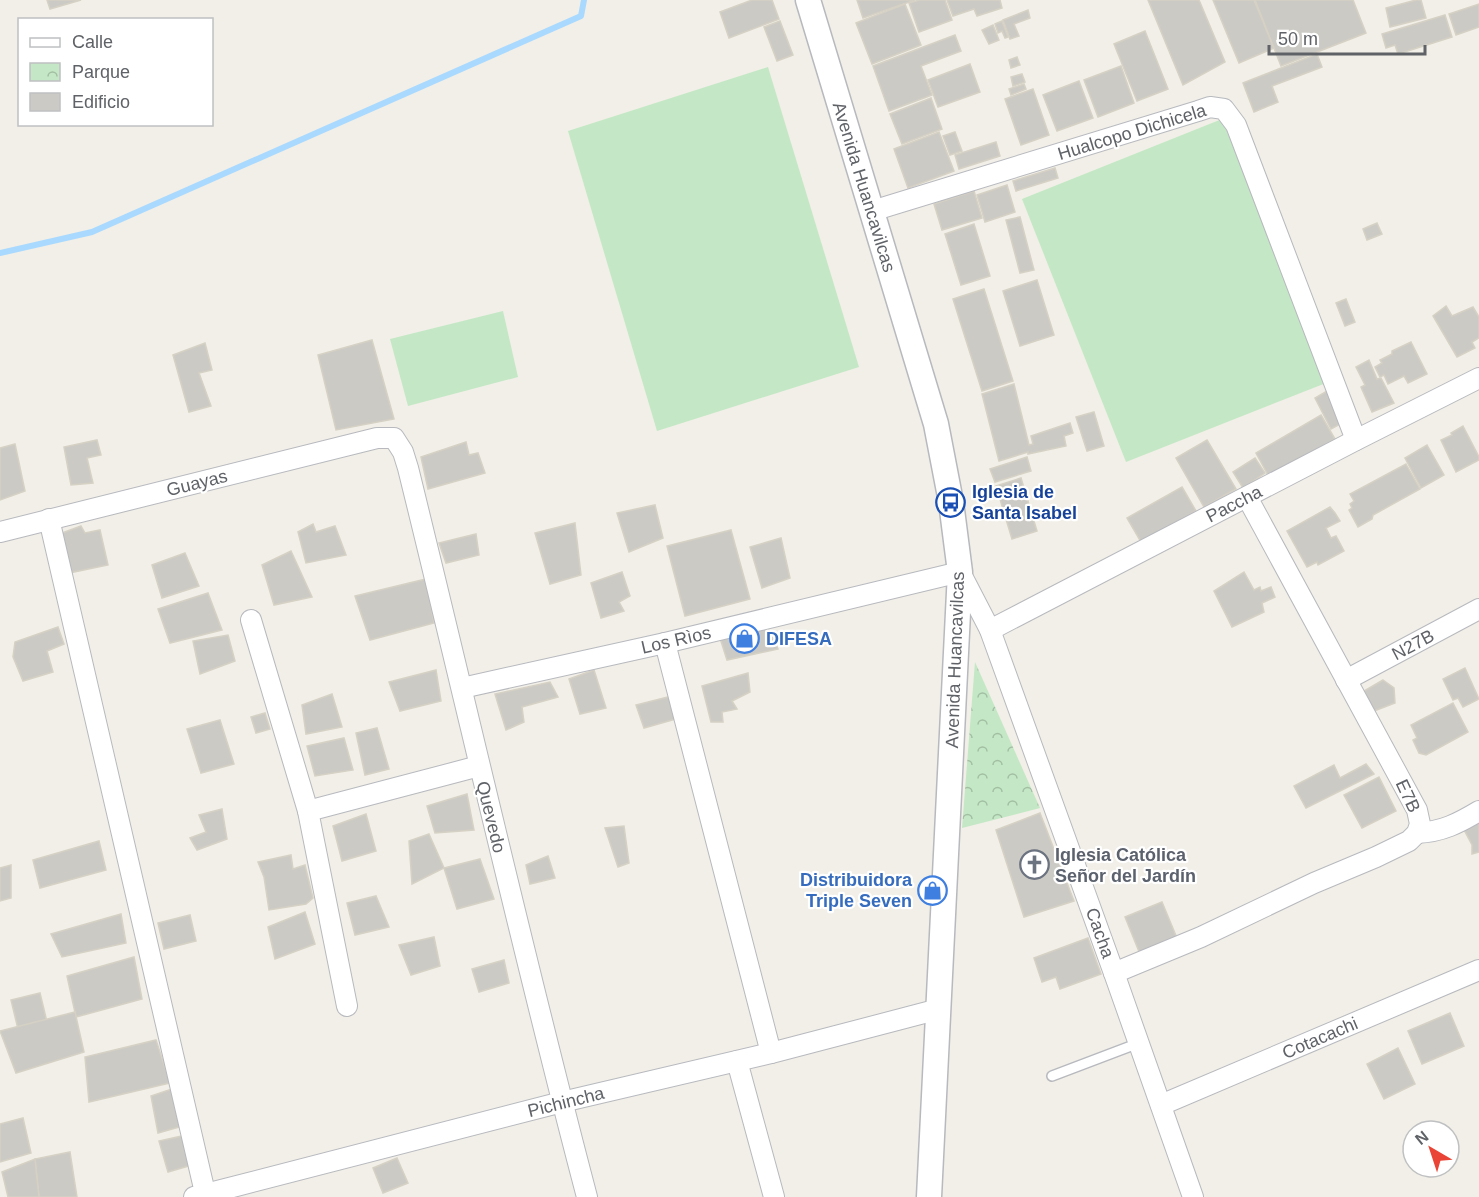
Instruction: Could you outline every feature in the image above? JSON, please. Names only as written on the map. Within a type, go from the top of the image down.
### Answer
[{"type":"street","name":"Avenida Huancavilcas","points":[[808,0],[936,424],[951,502],[960,572],[929,1197]]},
{"type":"street","name":"Hualcopo Dichicela","points":[[872,211],[1210,107],[1224,109],[1240,134],[1356,440]]},
{"type":"street","name":"Paccha","points":[[990,630],[1479,378]]},
{"type":"street","name":"Guayas","points":[[0,532],[377,438],[394,438]]},
{"type":"street","name":"Quevedo","points":[[394,438],[404,452],[479,766],[587,1197]]},
{"type":"street","name":"E7B","points":[[1114,972],[1201,937],[1314,883],[1376,857],[1409,841],[1418,833],[1420,824],[1417,810],[1247,497]]},
{"type":"street","points":[[49,519],[202,1196]]},
{"type":"street","name":"Cacha","points":[[960,572],[990,630],[1193,1197]]},
{"type":"street","name":"Los Rìos","points":[[462,688],[664,643],[960,572]]},
{"type":"street","name":"N27B","points":[[1347,680],[1479,609]]},
{"type":"street","points":[[251,620],[308,811],[347,1006]]},
{"type":"street","points":[[664,643],[771,1053]]},
{"type":"street","points":[[308,811],[479,766]]},
{"type":"street","points":[[1418,833],[1437,831],[1456,825],[1479,811]]},
{"type":"street","name":"Cotacachi","points":[[1161,1105],[1479,970]]},
{"type":"street","name":"Pichincha","points":[[202,1196],[562,1102],[771,1053],[939,1009]]},
{"type":"street","points":[[737,1061],[774,1197]]},
{"type":"lane","points":[[1052,1076],[1139,1043]]},
{"type":"green space","points":[[768,67],[859,367],[657,431],[568,131]]},
{"type":"green space","points":[[1222,119],[1326,383],[1126,462],[1022,199]]},
{"type":"green space","points":[[503,311],[518,377],[408,406],[390,339]]},
{"type":"green space","points":[[975,662],[1040,808],[962,828]]},
{"type":"building","points":[[47,0],[81,0],[50,9]]},
{"type":"building","points":[[752,0],[772,0],[779,19],[729,38],[720,12]]},
{"type":"building","points":[[857,0],[915,0],[863,18]]},
{"type":"building","points":[[919,0],[945,0],[952,20],[919,32],[909,3]]},
{"type":"building","points":[[947,0],[1000,0],[1002,8],[977,16],[974,9],[953,16]]},
{"type":"building","points":[[1148,0],[1199,0],[1225,62],[1183,85]]},
{"type":"building","points":[[1213,0],[1254,0],[1274,48],[1239,63]]},
{"type":"building","points":[[1255,0],[1353,0],[1366,33],[1281,66]]},
{"type":"building","points":[[1421,0],[1426,18],[1390,27],[1386,8]]},
{"type":"building","points":[[905,4],[921,45],[872,64],[856,23]]},
{"type":"building","points":[[1479,4],[1479,27],[1456,35],[1449,14]]},
{"type":"building","points":[[1028,10],[1030,18],[1014,24],[1019,36],[1010,39],[1003,20]]},
{"type":"building","points":[[1445,15],[1452,37],[1398,54],[1395,45],[1386,48],[1382,34]]},
{"type":"building","points":[[780,21],[793,55],[777,61],[764,27]]},
{"type":"building","points":[[1002,21],[1008,37],[1005,38],[1002,31],[998,33],[995,24]]},
{"type":"building","points":[[993,25],[999,40],[989,44],[982,30]]},
{"type":"building","points":[[1145,31],[1168,89],[1137,101],[1114,44]]},
{"type":"building","points":[[955,35],[961,51],[921,66],[932,95],[889,111],[873,66]]},
{"type":"building","points":[[1317,54],[1322,67],[1272,86],[1278,102],[1254,112],[1243,83]]},
{"type":"building","points":[[1017,57],[1020,65],[1011,68],[1009,60]]},
{"type":"building","points":[[970,64],[980,92],[938,107],[928,80]]},
{"type":"building","points":[[1121,66],[1134,103],[1098,117],[1084,80]]},
{"type":"building","points":[[1022,74],[1025,82],[1013,86],[1011,77]]},
{"type":"building","points":[[1079,81],[1093,118],[1057,131],[1043,95]]},
{"type":"building","points":[[1024,84],[1026,89],[1011,95],[1009,89]]},
{"type":"building","points":[[1033,89],[1049,135],[1021,145],[1005,99]]},
{"type":"building","points":[[931,98],[942,129],[902,144],[890,114]]},
{"type":"building","points":[[939,132],[954,171],[908,188],[894,149]]},
{"type":"building","points":[[955,132],[962,151],[950,155],[943,136]]},
{"type":"building","points":[[996,142],[1000,156],[959,169],[955,155]]},
{"type":"building","points":[[1055,168],[1058,178],[1016,191],[1013,181]]},
{"type":"building","points":[[1007,185],[1015,212],[985,222],[977,195]]},
{"type":"building","points":[[974,191],[982,218],[942,230],[934,204]]},
{"type":"building","points":[[1020,217],[1034,270],[1020,273],[1006,220]]},
{"type":"building","points":[[1377,223],[1382,234],[1367,240],[1363,229]]},
{"type":"building","points":[[974,224],[990,276],[961,285],[945,234]]},
{"type":"building","points":[[1037,280],[1054,335],[1020,346],[1003,291]]},
{"type":"building","points":[[984,289],[1013,381],[982,391],[953,299]]},
{"type":"building","points":[[1346,299],[1355,322],[1345,326],[1336,303]]},
{"type":"building","points":[[1446,306],[1452,316],[1473,307],[1479,317],[1479,338],[1472,342],[1475,348],[1457,357],[1433,316]]},
{"type":"building","points":[[372,340],[394,419],[336,430],[318,355]]},
{"type":"building","points":[[1411,342],[1427,374],[1408,383],[1404,376],[1388,384],[1384,375],[1380,377],[1375,367],[1382,363],[1380,360],[1392,354],[1392,351]]},
{"type":"building","points":[[205,343],[212,370],[199,373],[211,406],[189,412],[173,355]]},
{"type":"building","points":[[1369,360],[1377,379],[1381,378],[1394,403],[1372,412],[1361,387],[1365,385],[1356,367]]},
{"type":"building","points":[[1014,384],[1029,445],[1033,444],[1031,436],[1070,423],[1073,433],[1064,436],[1066,446],[1028,454],[1028,452],[999,461],[982,394]]},
{"type":"building","points":[[1327,391],[1344,422],[1331,429],[1315,398]]},
{"type":"building","points":[[1094,412],[1104,446],[1087,451],[1076,417]]},
{"type":"building","points":[[1321,415],[1335,439],[1269,477],[1256,453]]},
{"type":"building","points":[[1463,426],[1479,460],[1456,472],[1441,440]]},
{"type":"building","points":[[97,440],[101,455],[87,458],[93,483],[71,485],[64,447]]},
{"type":"building","points":[[1207,440],[1236,489],[1204,507],[1176,458]]},
{"type":"building","points":[[466,442],[469,455],[478,453],[485,473],[428,489],[421,457]]},
{"type":"building","points":[[15,444],[25,491],[0,500],[0,448]]},
{"type":"building","points":[[1427,445],[1444,475],[1421,488],[1405,458]]},
{"type":"building","points":[[1027,457],[1031,471],[995,482],[990,469]]},
{"type":"building","points":[[1255,458],[1265,473],[1243,488],[1233,472]]},
{"type":"building","points":[[1406,464],[1420,489],[1373,515],[1372,519],[1358,527],[1349,510],[1352,508],[1350,504],[1354,501],[1350,494]]},
{"type":"building","points":[[1021,478],[1037,531],[1012,539],[996,486]]},
{"type":"building","points":[[1182,487],[1196,511],[1141,542],[1127,518]]},
{"type":"building","points":[[655,505],[663,538],[629,552],[617,513]]},
{"type":"building","points":[[1330,507],[1340,521],[1326,528],[1331,538],[1336,536],[1344,551],[1318,565],[1317,562],[1307,567],[1287,531]]},
{"type":"building","points":[[575,523],[581,575],[550,584],[535,533]]},
{"type":"building","points":[[313,524],[316,532],[335,526],[346,555],[306,563],[298,532]]},
{"type":"building","points":[[81,526],[85,533],[100,530],[108,565],[69,573],[62,533]]},
{"type":"building","points":[[731,530],[750,599],[685,616],[667,546]]},
{"type":"building","points":[[476,534],[479,555],[446,563],[439,543]]},
{"type":"building","points":[[781,538],[790,578],[762,588],[750,547]]},
{"type":"building","points":[[291,551],[312,597],[274,605],[262,565]]},
{"type":"building","points":[[185,553],[199,586],[162,598],[152,565]]},
{"type":"building","points":[[622,572],[630,596],[619,602],[624,611],[601,618],[591,583]]},
{"type":"building","points":[[1244,572],[1254,590],[1260,587],[1261,591],[1271,587],[1275,597],[1262,603],[1264,612],[1232,627],[1214,591]]},
{"type":"building","points":[[426,579],[434,623],[370,640],[355,596]]},
{"type":"building","points":[[208,593],[222,630],[170,643],[158,609]]},
{"type":"building","points":[[58,627],[64,644],[47,651],[53,672],[23,681],[13,657],[15,642]]},
{"type":"building","points":[[768,628],[778,649],[727,660],[720,638]]},
{"type":"building","points":[[228,635],[235,661],[200,674],[193,641]]},
{"type":"building","points":[[1465,668],[1479,699],[1463,707],[1458,698],[1453,700],[1443,679]]},
{"type":"building","points":[[436,670],[441,701],[400,711],[389,682]]},
{"type":"building","points":[[594,670],[606,708],[580,714],[569,679]]},
{"type":"building","points":[[748,673],[750,692],[732,701],[737,709],[722,712],[723,722],[711,722],[702,686]]},
{"type":"building","points":[[1383,680],[1394,688],[1395,703],[1374,711],[1364,691]]},
{"type":"building","points":[[550,682],[558,697],[522,707],[524,722],[506,730],[495,694]]},
{"type":"building","points":[[332,694],[342,727],[306,734],[302,705]]},
{"type":"building","points":[[672,696],[676,719],[644,728],[636,705]]},
{"type":"building","points":[[1453,703],[1468,732],[1426,755],[1419,753],[1413,740],[1417,738],[1411,725]]},
{"type":"building","points":[[265,713],[270,729],[256,733],[251,717]]},
{"type":"building","points":[[220,720],[234,764],[201,773],[187,729]]},
{"type":"building","points":[[377,728],[389,769],[365,775],[356,733]]},
{"type":"building","points":[[344,738],[353,770],[315,776],[307,746]]},
{"type":"building","points":[[1366,764],[1374,774],[1306,808],[1294,786],[1334,765],[1340,778]]},
{"type":"building","points":[[1379,777],[1396,811],[1362,828],[1344,795]]},
{"type":"building","points":[[467,794],[474,830],[435,833],[427,806]]},
{"type":"building","points":[[222,809],[227,839],[197,850],[190,838],[206,832],[199,815]]},
{"type":"building","name":"Iglesia Católica Señor del Jardín","points":[[1040,813],[1074,901],[1024,917],[996,830]]},
{"type":"building","points":[[366,814],[376,851],[342,861],[333,826]]},
{"type":"building","points":[[1479,815],[1479,852],[1472,854],[1472,845],[1461,824]]},
{"type":"building","points":[[624,826],[629,863],[618,867],[605,828]]},
{"type":"building","points":[[429,834],[444,868],[412,884],[409,841]]},
{"type":"building","points":[[99,841],[106,870],[40,888],[33,860]]},
{"type":"building","points":[[291,855],[293,869],[305,865],[313,898],[306,904],[269,910],[264,877],[258,862]]},
{"type":"building","points":[[548,856],[555,878],[530,884],[526,865]]},
{"type":"building","points":[[480,859],[494,899],[457,909],[444,868]]},
{"type":"building","points":[[11,865],[11,898],[0,901],[0,868]]},
{"type":"building","points":[[376,896],[389,927],[355,935],[347,903]]},
{"type":"building","points":[[1162,902],[1177,938],[1140,954],[1125,917]]},
{"type":"building","points":[[305,912],[315,944],[275,959],[268,927]]},
{"type":"building","points":[[121,914],[126,943],[62,957],[51,934]]},
{"type":"building","points":[[190,915],[196,941],[164,949],[158,923]]},
{"type":"building","points":[[434,937],[440,966],[411,975],[399,945]]},
{"type":"building","points":[[1088,938],[1101,974],[1060,989],[1056,977],[1042,982],[1034,958]]},
{"type":"building","points":[[134,957],[142,999],[76,1017],[67,976]]},
{"type":"building","points":[[504,960],[509,983],[479,992],[472,969]]},
{"type":"building","points":[[40,993],[47,1022],[18,1029],[11,1000]]},
{"type":"building","points":[[75,1012],[84,1052],[16,1073],[0,1031]]},
{"type":"building","points":[[1450,1013],[1464,1046],[1422,1064],[1408,1031]]},
{"type":"building","points":[[156,1040],[170,1083],[89,1102],[85,1057]]},
{"type":"building","points":[[1398,1048],[1415,1084],[1384,1099],[1367,1064]]},
{"type":"building","points":[[187,1084],[197,1122],[158,1133],[151,1096]]},
{"type":"building","points":[[23,1118],[31,1153],[0,1162],[0,1124]]},
{"type":"building","points":[[191,1134],[199,1163],[168,1172],[159,1141]]},
{"type":"building","points":[[70,1152],[77,1197],[39,1197],[35,1159]]},
{"type":"building","points":[[397,1158],[408,1183],[383,1193],[373,1168]]},
{"type":"building","points":[[35,1159],[39,1197],[8,1197],[2,1172]]},
{"type":"waterway","points":[[0,253],[92,232],[581,16],[584,0]]},
{"type":"place","name":"Iglesia de Santa Isabel","points":[[951,502]]},
{"type":"place","name":"DIFESA","points":[[745,639]]},
{"type":"place","name":"Iglesia Católica Señor del Jardín","points":[[1034,865]]},
{"type":"place","name":"Distribuidora Triple Seven","points":[[933,890]]}]
